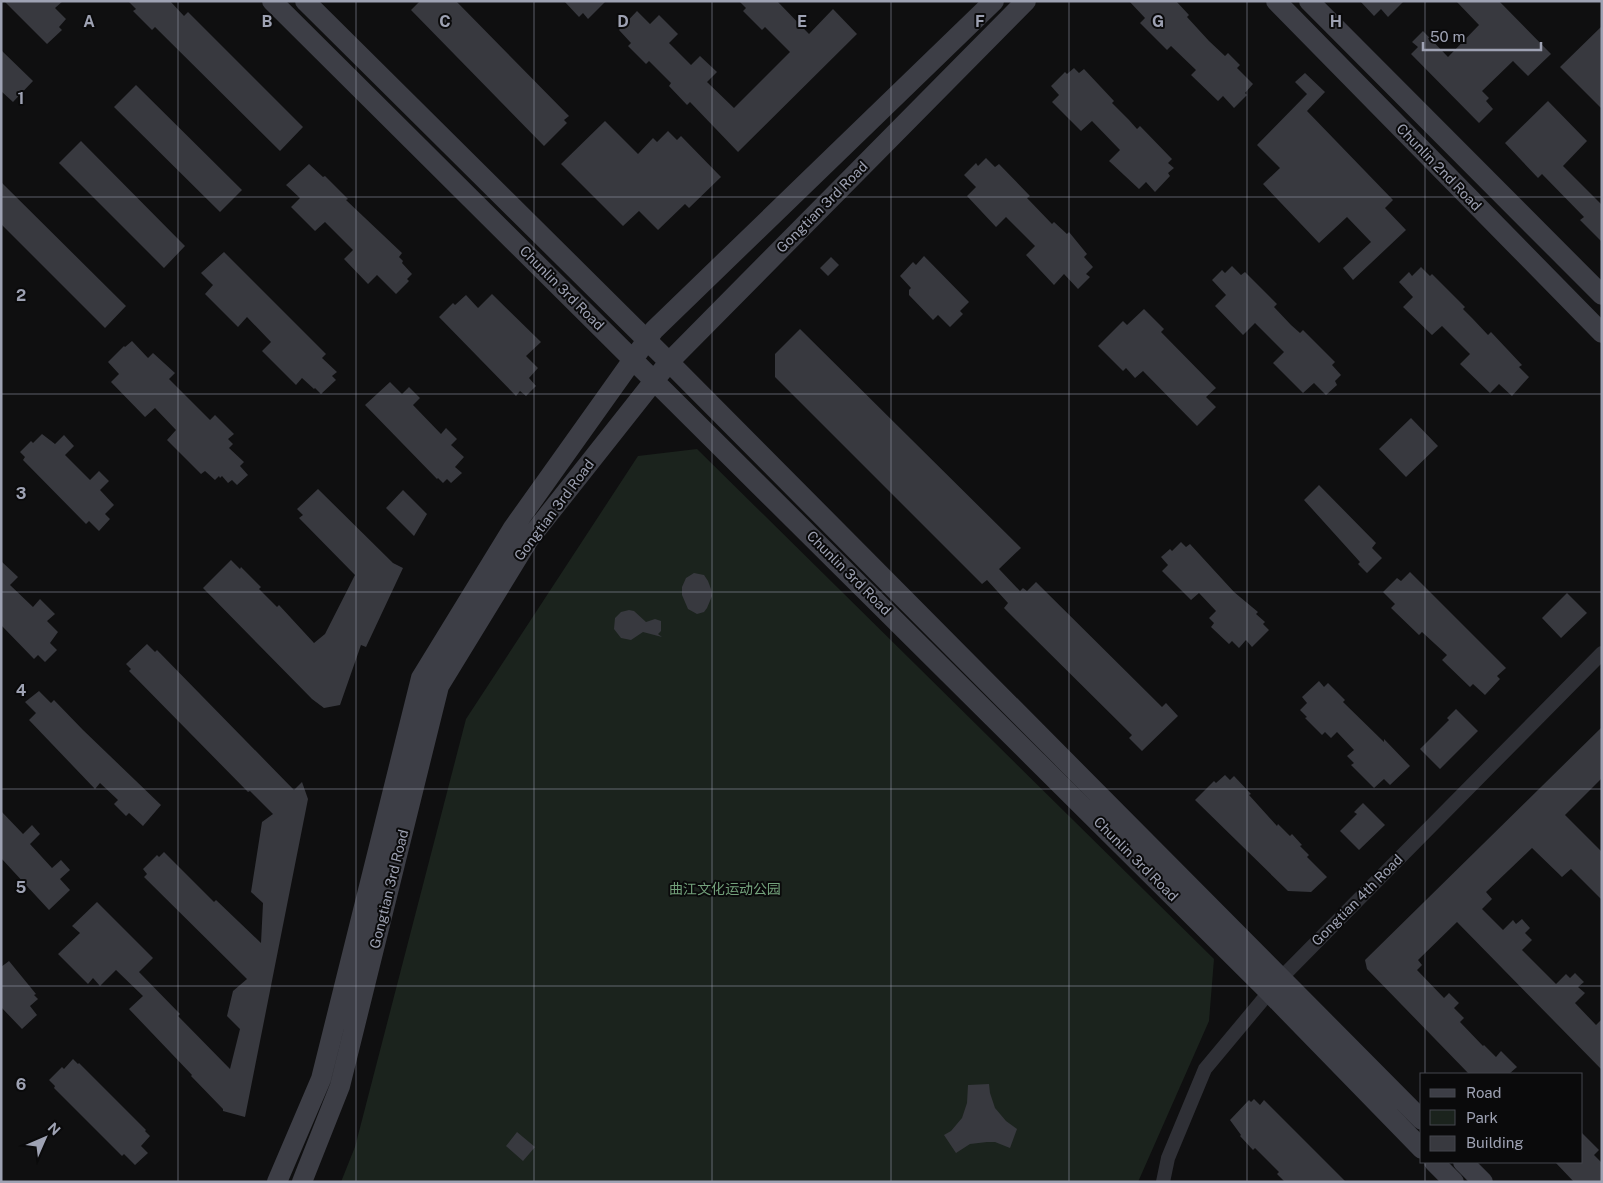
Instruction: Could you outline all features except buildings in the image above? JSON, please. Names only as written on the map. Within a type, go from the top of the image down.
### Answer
[{"type":"street","name":"Chunlin 3rd Road","points":[[272,1],[654,380],[1275,985],[1420,1118]]},
{"type":"street","name":"Chunlin 3rd Road","points":[[305,1],[669,362],[1275,985],[1420,1147]]},
{"type":"street","name":"Gongtian 3rd Road","points":[[277,1182],[321,1079],[421,678],[513,528],[647,340],[661,324],[994,1]]},
{"type":"street","name":"Gongtian 3rd Road","points":[[302,1182],[340,1086],[439,686],[529,539],[669,362],[1026,1]]},
{"type":"street","name":"Chunlin 2nd Road","points":[[1276,1],[1602,333]]},
{"type":"street","name":"Chunlin 2nd Road","points":[[1309,1],[1602,295]]},
{"type":"street","name":"Gongtian 4th Road","points":[[1162,1182],[1168,1158],[1204,1069],[1275,985],[1602,653]]},
{"type":"street","points":[[1435,1163],[1454,1182]]},
{"type":"street","points":[[1464,1163],[1483,1182]]},
{"type":"green space","name":"曲江文化运动公园","points":[[697,449],[1214,959],[1209,1021],[1138,1182],[341,1182],[355,1147],[466,719],[638,456]]}]
